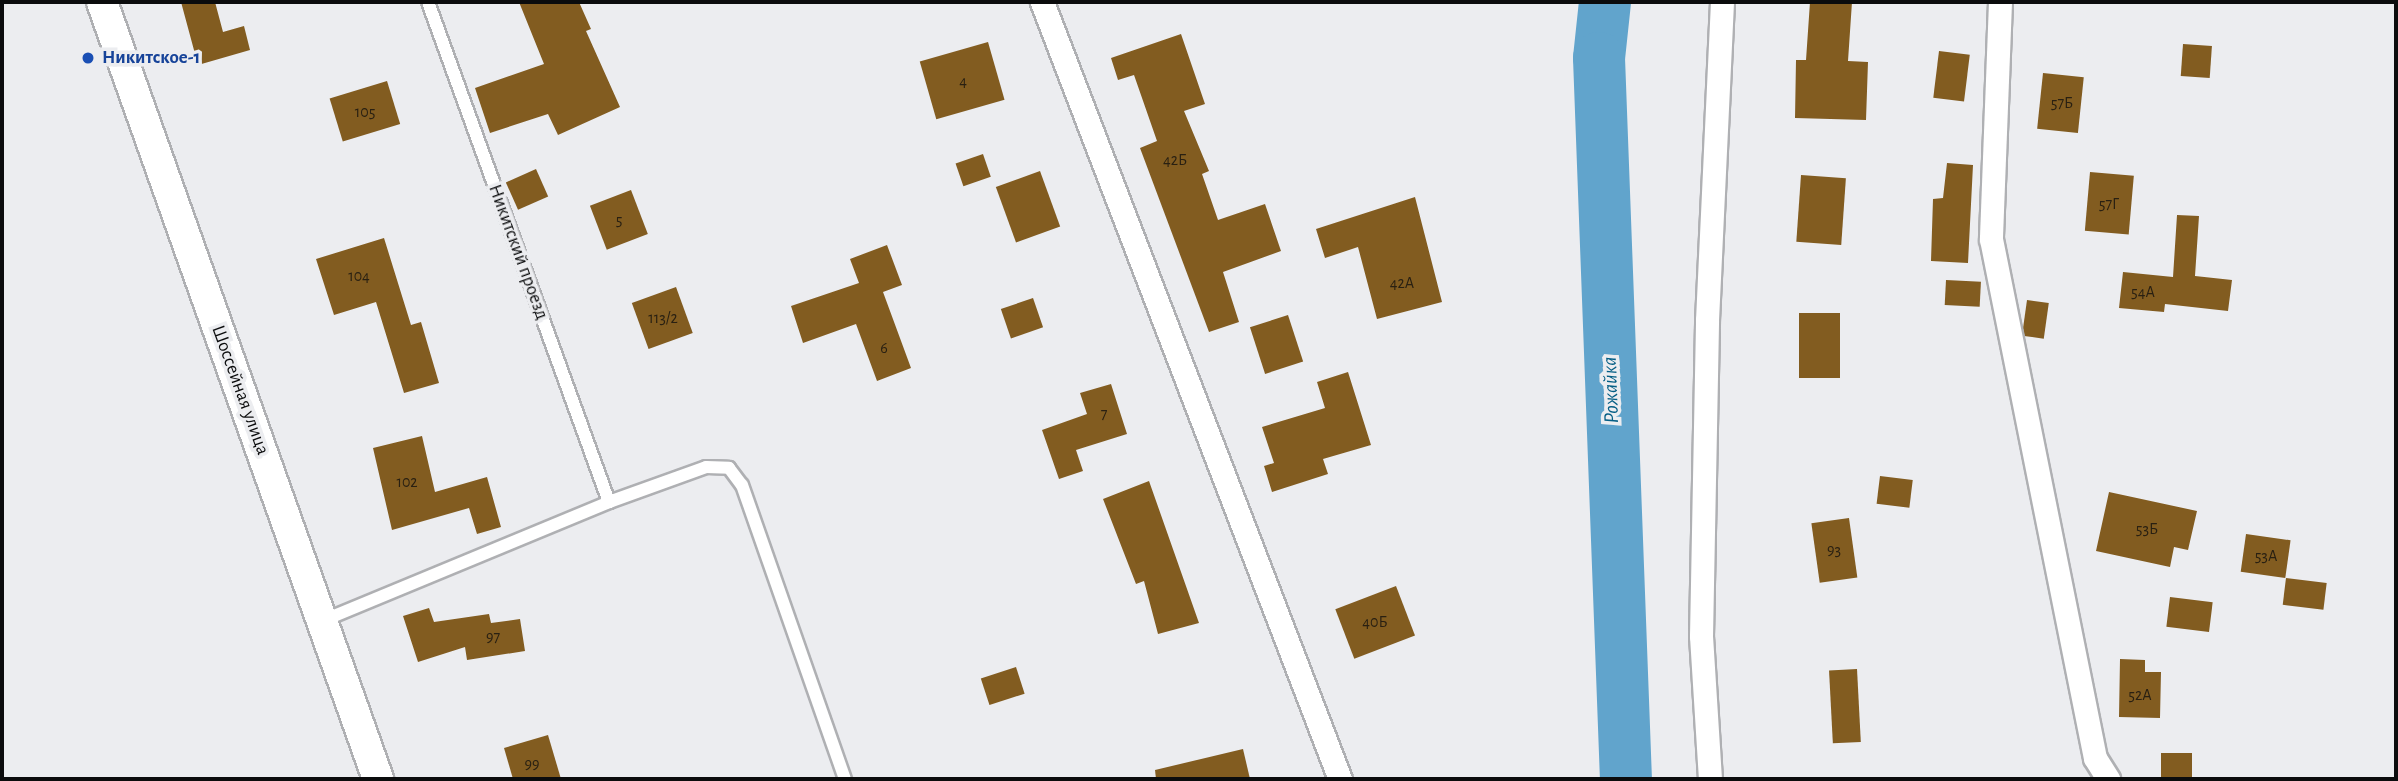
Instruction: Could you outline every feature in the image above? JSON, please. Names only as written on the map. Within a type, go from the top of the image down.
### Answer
[{"type":"street","name":"Шоссейная улица","points":[[102,2],[378,779]]},
{"type":"street","points":[[1042,2],[1340,779]]},
{"type":"street","points":[[1710,779],[1701,636],[1707,320],[1723,2]]},
{"type":"street","points":[[2000,2],[1991,239],[2095,758],[2108,779]]},
{"type":"lane","name":"Никитский проезд","points":[[428,2],[609,502]]},
{"type":"lane","points":[[322,621],[609,502],[706,467],[729,468],[742,485],[845,779]]},
{"type":"building","points":[[181,2],[215,2],[223,32],[244,26],[250,50],[198,65]]},
{"type":"building","points":[[519,2],[579,2],[591,29],[586,31],[620,107],[558,135],[548,114],[490,133],[475,88],[544,64]]},
{"type":"building","points":[[1810,2],[1852,2],[1848,61],[1868,62],[1866,120],[1795,118],[1796,60],[1806,60]]},
{"type":"building","points":[[1181,34],[1205,104],[1184,111],[1209,171],[1202,174],[1218,220],[1265,204],[1281,251],[1223,272],[1239,322],[1209,332],[1140,148],[1157,141],[1134,75],[1118,80],[1111,58]]},
{"type":"building","points":[[988,42],[1005,100],[936,119],[920,62]]},
{"type":"building","points":[[2183,44],[2212,46],[2210,78],[2181,76]]},
{"type":"building","points":[[1939,51],[1970,55],[1964,101],[1933,98]]},
{"type":"building","points":[[2043,73],[2084,77],[2078,133],[2037,129]]},
{"type":"building","points":[[387,81],[400,124],[343,142],[330,99]]},
{"type":"building","points":[[983,154],[991,177],[963,186],[956,163]]},
{"type":"building","points":[[1947,163],[1973,165],[1968,263],[1931,261],[1933,199],[1943,198]]},
{"type":"building","points":[[536,169],[548,196],[518,210],[506,182]]},
{"type":"building","points":[[1040,171],[1060,226],[1016,243],[996,187]]},
{"type":"building","points":[[2090,172],[2134,176],[2129,235],[2085,231]]},
{"type":"building","points":[[1801,175],[1846,178],[1841,245],[1796,242]]},
{"type":"building","points":[[631,190],[648,234],[607,250],[590,206]]},
{"type":"building","points":[[1415,197],[1442,302],[1377,319],[1358,247],[1325,258],[1316,229]]},
{"type":"building","points":[[2177,215],[2199,216],[2195,276],[2232,280],[2228,311],[2165,304],[2164,312],[2119,308],[2123,272],[2173,277]]},
{"type":"building","points":[[384,238],[411,325],[421,322],[439,383],[404,393],[376,302],[334,315],[316,259]]},
{"type":"building","points":[[887,245],[902,285],[883,292],[911,368],[877,381],[856,324],[803,343],[791,306],[859,283],[850,259]]},
{"type":"building","points":[[1946,280],[1981,282],[1980,307],[1945,305]]},
{"type":"building","points":[[676,287],[693,333],[649,349],[632,303]]},
{"type":"building","points":[[1033,298],[1043,327],[1011,338],[1001,309]]},
{"type":"building","points":[[2027,300],[2049,303],[2044,339],[2022,336]]},
{"type":"building","points":[[1799,313],[1840,313],[1840,378],[1799,378]]},
{"type":"building","points":[[1288,315],[1303,362],[1265,374],[1250,327]]},
{"type":"building","points":[[1348,372],[1371,445],[1323,459],[1328,474],[1272,492],[1264,466],[1274,463],[1262,427],[1325,408],[1317,382]]},
{"type":"building","points":[[1111,384],[1127,434],[1076,450],[1083,471],[1059,479],[1042,430],[1087,414],[1080,393]]},
{"type":"building","points":[[422,436],[435,492],[487,477],[501,527],[477,534],[469,508],[392,530],[373,448]]},
{"type":"building","points":[[1880,476],[1913,480],[1909,508],[1877,504]]},
{"type":"building","points":[[1149,481],[1199,623],[1158,634],[1144,581],[1136,584],[1103,499]]},
{"type":"building","points":[[2109,492],[2197,511],[2188,550],[2174,547],[2170,567],[2096,551]]},
{"type":"building","points":[[1849,518],[1857,577],[1820,583],[1811,523]]},
{"type":"building","points":[[2246,534],[2291,540],[2285,578],[2241,572]]},
{"type":"building","points":[[2286,578],[2327,583],[2323,610],[2283,605]]},
{"type":"building","points":[[1396,586],[1415,635],[1354,659],[1335,609]]},
{"type":"building","points":[[2170,597],[2213,602],[2209,632],[2166,627]]},
{"type":"building","points":[[429,608],[434,622],[489,614],[491,623],[520,619],[525,651],[467,660],[465,647],[418,662],[403,616]]},
{"type":"building","points":[[2120,659],[2145,660],[2145,672],[2161,672],[2160,718],[2119,717]]},
{"type":"building","points":[[1016,667],[1025,694],[989,705],[981,678]]},
{"type":"building","points":[[1857,669],[1861,742],[1833,743],[1829,670]]},
{"type":"building","points":[[548,735],[561,779],[513,779],[504,748]]},
{"type":"building","points":[[1243,749],[1250,779],[1156,779],[1155,770]]},
{"type":"building","points":[[2161,753],[2192,753],[2192,779],[2161,779]]},
{"type":"waterway","name":"Рожайка","points":[[1605,2],[1599,58],[1626,779]]},
{"type":"place","name":"Никитское-1","points":[[88,58]]}]
